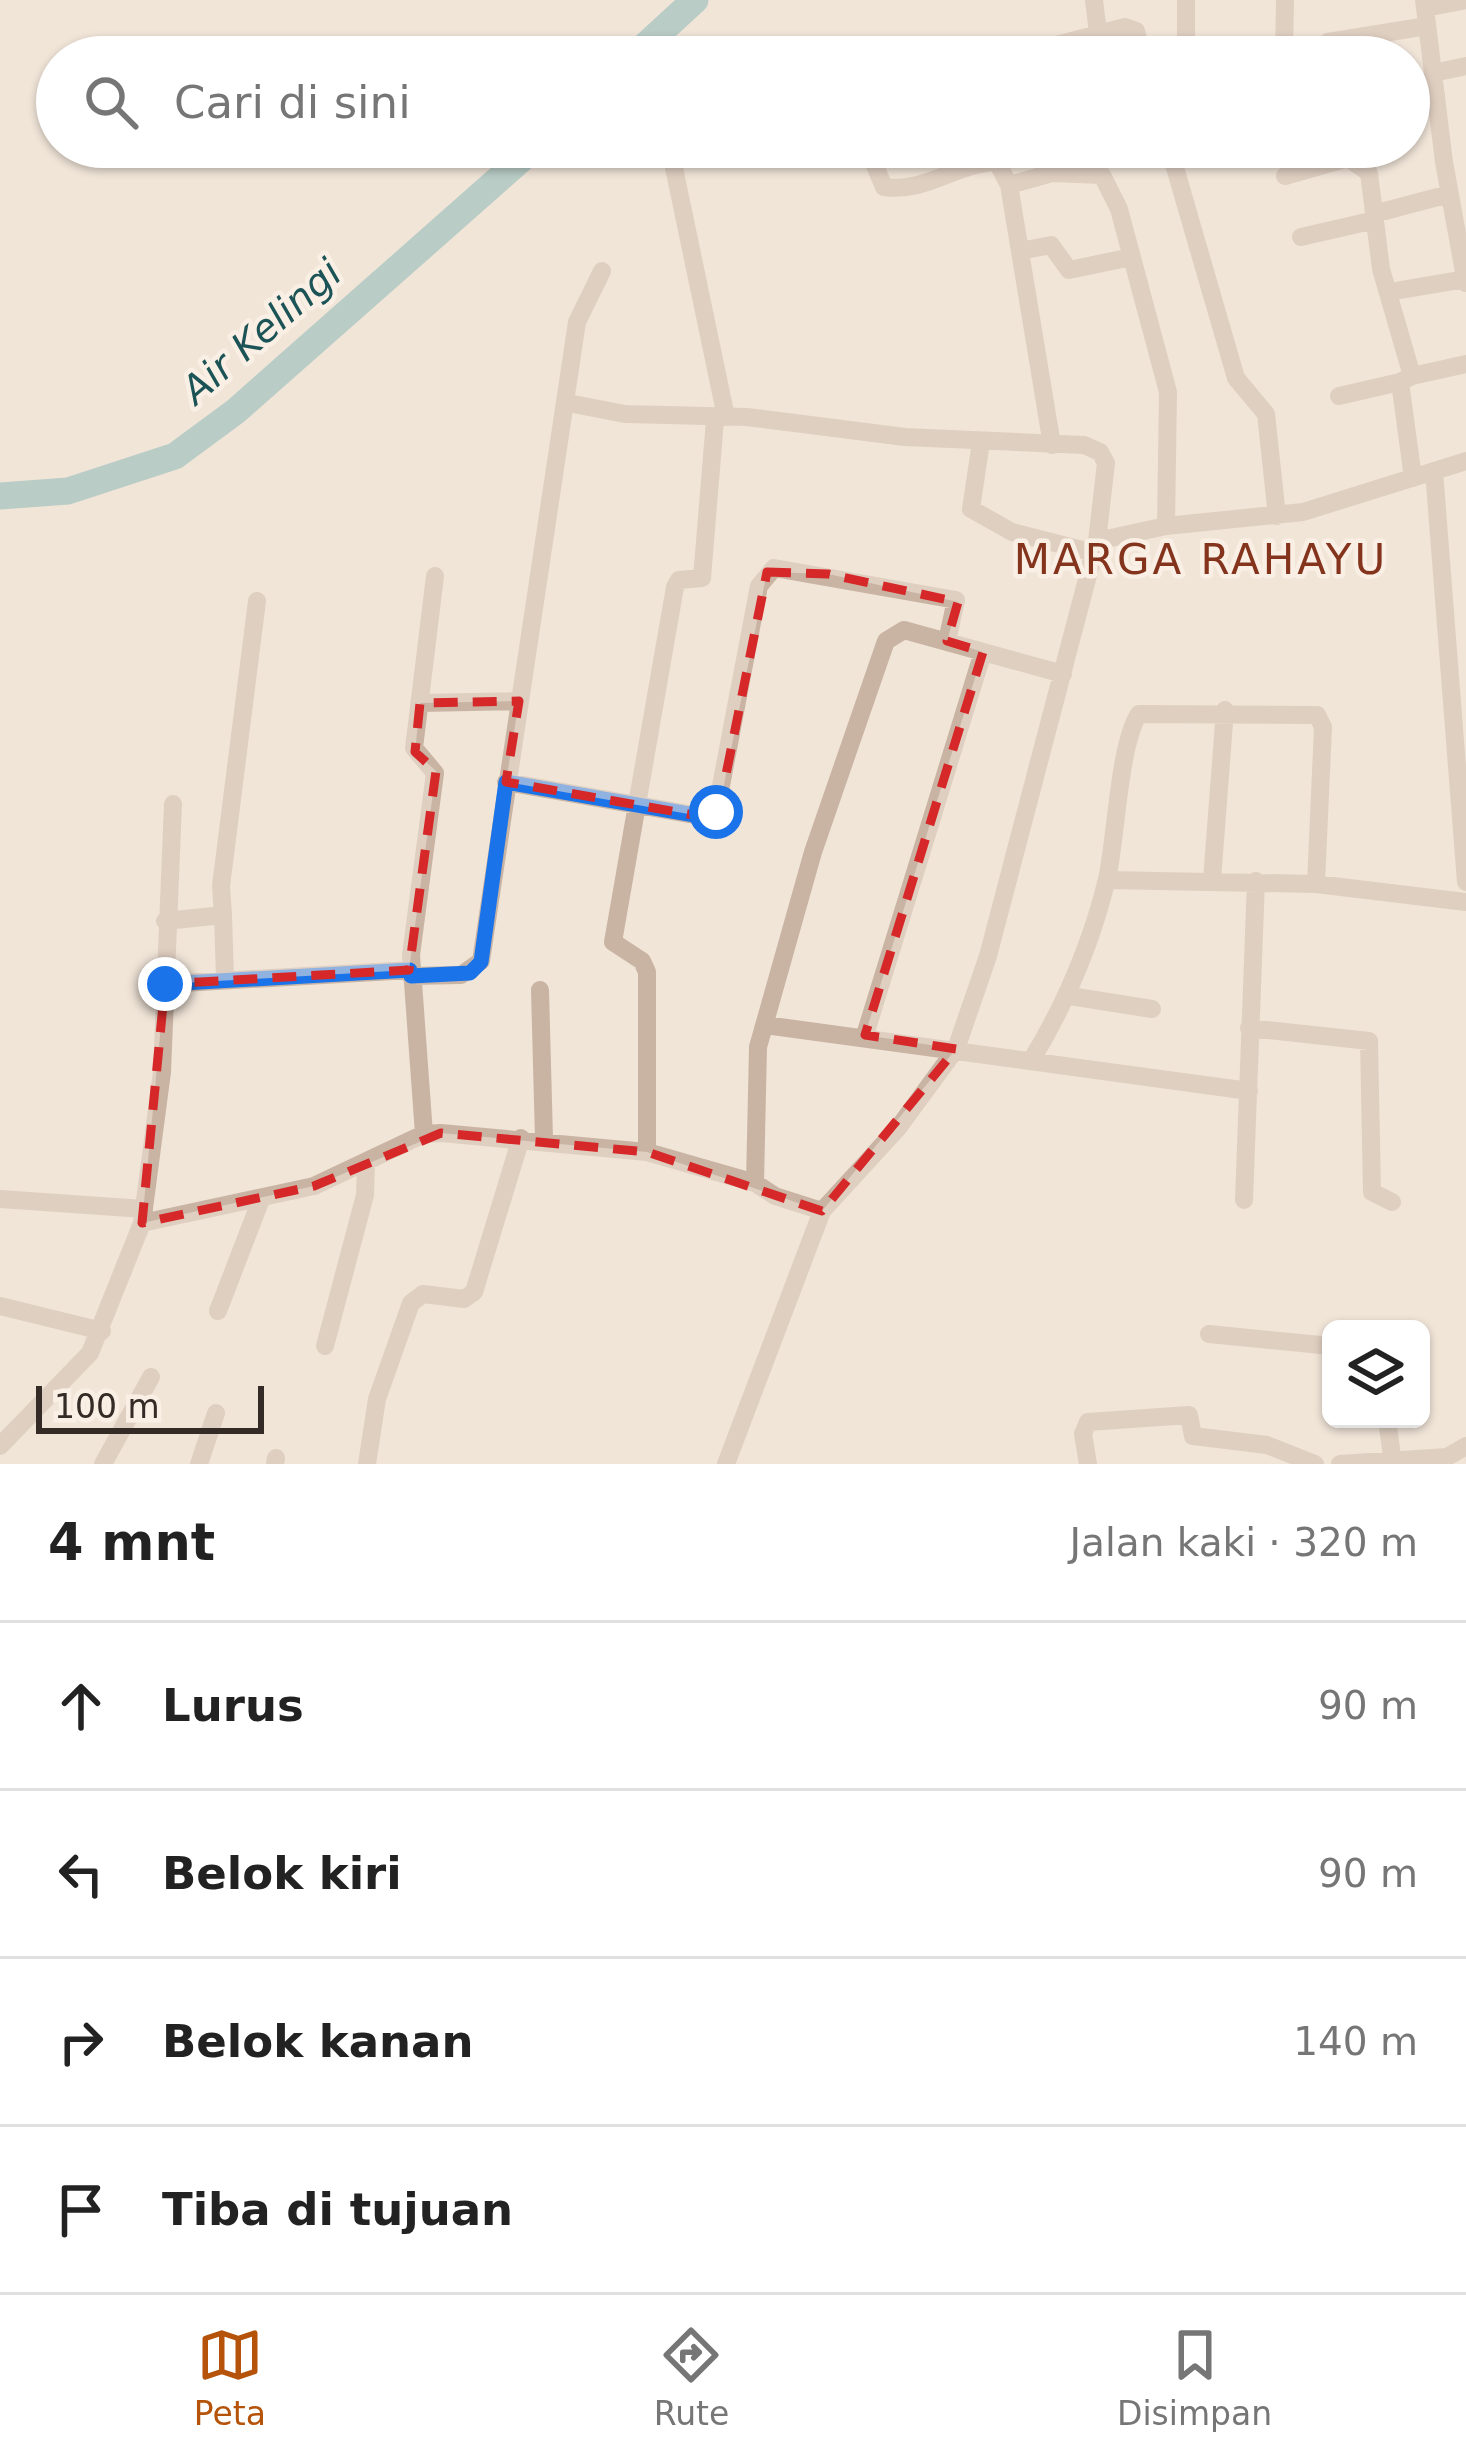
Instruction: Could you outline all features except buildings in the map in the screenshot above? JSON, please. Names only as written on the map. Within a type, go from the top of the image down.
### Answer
[{"type":"street","points":[[1094,0],[1098,33]]},
{"type":"street","points":[[1186,0],[1186,36]]},
{"type":"street","points":[[1285,36],[1286,0]]},
{"type":"street","points":[[1347,36],[1466,0]]},
{"type":"street","points":[[1087,36],[1133,28],[1136,36]]},
{"type":"street","points":[[1389,292],[1465,281],[1430,55]]},
{"type":"street","points":[[1432,73],[1466,66]]},
{"type":"street","points":[[1430,96],[1436,95]]},
{"type":"street","points":[[1444,162],[1466,155]]},
{"type":"street","points":[[647,1152],[646,972],[642,962],[613,941],[634,806],[670,640],[675,587],[679,580],[702,578],[721,418],[674,168]]},
{"type":"street","points":[[876,168],[884,187],[909,191],[964,168]]},
{"type":"street","points":[[1000,168],[1010,185],[1052,445]]},
{"type":"street","points":[[1175,168],[1235,378],[1266,414],[1277,516]]},
{"type":"street","points":[[1285,176],[1320,168]]},
{"type":"street","points":[[1364,168],[1380,216],[1406,379],[1413,478]]},
{"type":"street","points":[[1010,185],[1052,173],[1102,175],[1119,209],[1168,392],[1166,526]]},
{"type":"street","points":[[1301,237],[1449,194]]},
{"type":"street","points":[[1020,250],[1051,245],[1069,270],[1132,257]]},
{"type":"street","points":[[165,984],[226,977],[461,975],[481,962],[577,322],[602,271]]},
{"type":"street","points":[[1339,396],[1466,364]]},
{"type":"street","points":[[568,403],[626,414],[1084,446],[1104,457],[1095,548],[988,956],[956,1049],[898,1128],[822,1211],[734,1462]]},
{"type":"street","points":[[981,442],[971,509],[1012,532],[1095,548],[1166,526],[1277,516],[1347,501],[1466,461]]},
{"type":"street","points":[[1434,470],[1466,882]]},
{"type":"street","points":[[506,782],[706,817],[719,807],[760,586],[774,568],[956,600],[947,640]]},
{"type":"street","points":[[424,1133],[411,973],[418,869],[435,773],[415,752],[435,576]]},
{"type":"street","points":[[226,977],[220,886],[257,601]]},
{"type":"street","points":[[755,1183],[758,1047],[813,852],[886,641],[898,630],[1063,674]]},
{"type":"street","points":[[866,1036],[983,652]]},
{"type":"street","points":[[420,703],[519,700]]},
{"type":"street","points":[[1031,1061],[1070,996],[1107,880],[1136,717],[1152,711],[1226,710],[1310,712],[1322,720],[1316,884]]},
{"type":"street","points":[[1212,880],[1226,710]]},
{"type":"street","points":[[0,1447],[74,1372],[102,1331],[143,1216],[162,1072],[173,804]]},
{"type":"street","points":[[1107,880],[1316,884],[1466,902]]},
{"type":"street","points":[[1244,1200],[1256,881]]},
{"type":"street","points":[[165,922],[224,915]]},
{"type":"street","points":[[540,990],[544,1139]]},
{"type":"street","points":[[1070,996],[1152,1009]]},
{"type":"street","points":[[765,1025],[1249,1091]]},
{"type":"street","points":[[1250,1028],[1370,1041],[1372,1192],[1392,1202]]},
{"type":"street","points":[[0,1199],[143,1216],[260,1202],[366,1164],[424,1133],[544,1139],[647,1152],[755,1183],[822,1211]]},
{"type":"street","points":[[367,1464],[377,1399],[411,1303],[423,1294],[464,1299],[474,1292],[521,1138]]},
{"type":"street","points":[[325,1346],[365,1196],[366,1164]]},
{"type":"street","points":[[218,1311],[260,1202]]},
{"type":"street","points":[[0,1306],[102,1331]]},
{"type":"street","points":[[1209,1334],[1322,1345]]},
{"type":"street","points":[[104,1464],[151,1376]]},
{"type":"street","points":[[199,1464],[216,1413]]},
{"type":"street","points":[[1088,1464],[1083,1428],[1093,1421],[1187,1414],[1191,1435],[1267,1445],[1315,1464]]},
{"type":"street","points":[[1388,1428],[1393,1463]]},
{"type":"street","points":[[1238,1464],[1239,1442]]},
{"type":"street","points":[[1340,1464],[1447,1457],[1466,1446]]},
{"type":"highlighted area","points":[[767,572],[828,574],[958,602],[947,641],[983,652],[865,1035],[956,1049],[822,1211],[647,1152],[441,1133],[314,1186],[142,1223],[165,984],[409,970],[436,771],[415,752],[420,703],[519,701],[506,782],[717,819]]},
{"type":"waterway","name":"Air Kelingi","points":[[656,36],[695,0]]},
{"type":"waterway","name":"Air Kelingi","points":[[0,496],[68,491],[175,456],[236,411],[511,168]]},
{"type":"district","name":"MARGA RAHAYU","points":[[1201,559]]},
{"type":"route","points":[[165,984],[410,970],[411,976],[470,973],[481,962],[506,782],[706,817],[716,812]]}]
